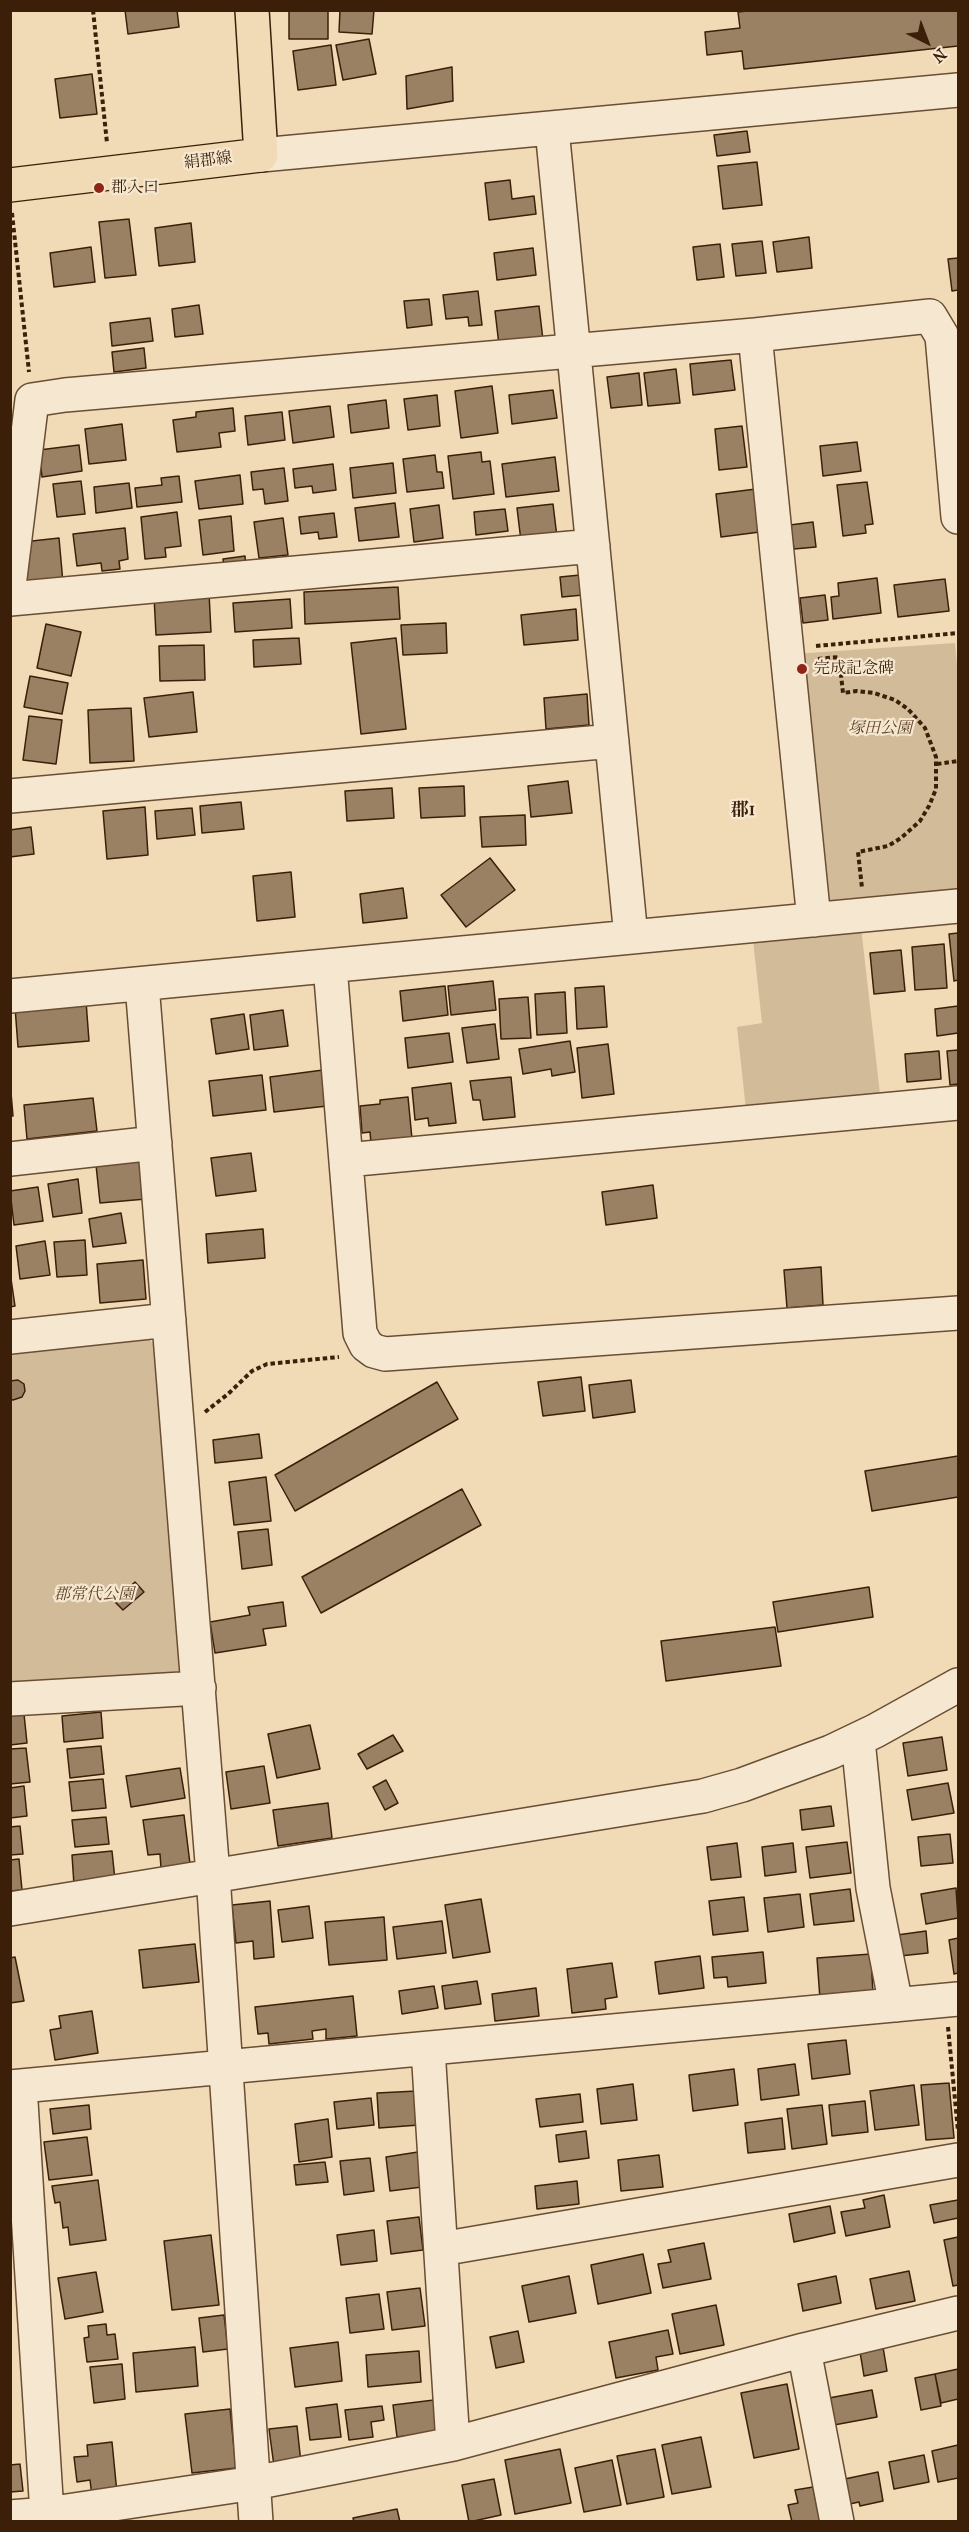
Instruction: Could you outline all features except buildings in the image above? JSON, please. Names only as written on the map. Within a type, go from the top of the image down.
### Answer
[{"type":"main road","points":[[252,10],[261,155]]},
{"type":"main road","name":"絹郡線","points":[[11,198],[261,155]]},
{"type":"street","points":[[261,155],[958,90]]},
{"type":"street","points":[[552,129],[631,938]]},
{"type":"street","points":[[10,578],[32,400],[88,393],[574,352],[930,316],[942,336],[958,517]]},
{"type":"street","points":[[755,335],[814,920]]},
{"type":"street","points":[[10,599],[593,546]]},
{"type":"street","points":[[10,796],[612,741]]},
{"type":"street","points":[[10,996],[958,906]]},
{"type":"street","points":[[330,966],[360,1333],[374,1352],[385,1354],[958,1313]]},
{"type":"street","points":[[142,984],[213,1875],[256,2522]]},
{"type":"street","points":[[346,1160],[958,1103]]},
{"type":"street","points":[[10,1159],[155,1143]]},
{"type":"street","points":[[10,1336],[169,1320]]},
{"type":"street","points":[[10,1910],[703,1796],[742,1785],[831,1752],[858,1740],[958,1685]]},
{"type":"street","points":[[10,1699],[199,1688]]},
{"type":"street","points":[[858,1740],[873,1888],[896,2005]]},
{"type":"street","points":[[47,2514],[15,2087],[952,1999]]},
{"type":"street","points":[[428,2049],[453,2444]]},
{"type":"street","points":[[441,2249],[958,2160]]},
{"type":"street","points":[[10,2517],[47,2514],[254,2483],[453,2444],[804,2350],[958,2313]]},
{"type":"street","points":[[804,2350],[837,2522]]},
{"type":"path","points":[[93,10],[107,143]]},
{"type":"path","points":[[11,198],[32,400]]},
{"type":"path","points":[[786,655],[958,633]]},
{"type":"path","points":[[786,655],[839,657],[843,693],[857,691],[874,693],[895,700],[920,721],[929,736],[937,764],[937,780],[933,798],[920,821],[902,838],[888,846],[858,852],[864,915]]},
{"type":"path","points":[[937,764],[958,761]]},
{"type":"path","points":[[178,1432],[228,1395],[252,1371],[267,1364],[385,1354]]},
{"type":"path","points":[[952,1999],[958,2134]]},
{"type":"green space","name":"塚田公園","points":[[955,643],[958,676],[958,894],[830,905],[822,900],[794,654]]},
{"type":"green space","points":[[861,927],[880,1094],[746,1110],[737,1027],[762,1023],[753,940]]},
{"type":"green space","name":"郡常代公園","points":[[144,1333],[156,1347],[182,1666],[176,1675],[11,1686],[11,1347]]},
{"type":"place","name":"郡入口","points":[[99,188]]},
{"type":"place","name":"完成記念碑","points":[[802,669]]},
{"type":"district","name":"郡1","points":[[743,811]]}]
